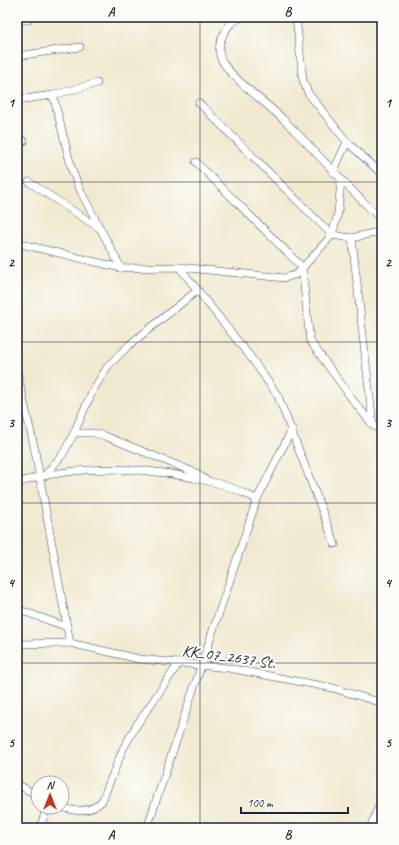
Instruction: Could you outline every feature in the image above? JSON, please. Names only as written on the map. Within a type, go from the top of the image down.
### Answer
[{"type":"street","points":[[242,17],[234,21],[224,34],[220,47],[221,58],[230,72],[283,120],[382,220]]},
{"type":"street","points":[[296,17],[305,87],[313,100],[347,142],[382,174]]},
{"type":"street","points":[[17,20],[28,20]]},
{"type":"street","points":[[17,56],[80,47]]},
{"type":"street","points":[[17,100],[52,95],[97,83]]},
{"type":"street","points":[[52,95],[72,170],[121,268]]},
{"type":"street","points":[[198,102],[332,234],[352,238],[382,231]]},
{"type":"street","points":[[17,145],[24,141]]},
{"type":"street","points":[[333,172],[347,142]]},
{"type":"street","points":[[196,162],[302,267],[310,341],[355,403],[373,425],[382,431]]},
{"type":"street","points":[[17,243],[121,268],[179,267],[285,278],[297,274],[332,234],[338,213],[341,180]]},
{"type":"street","points":[[28,182],[100,228]]},
{"type":"street","points":[[352,238],[373,425]]},
{"type":"street","points":[[179,267],[252,358],[278,396],[292,429],[317,502],[335,544]]},
{"type":"street","points":[[42,475],[63,454],[93,390],[108,366],[129,345],[198,290]]},
{"type":"street","points":[[17,374],[42,475],[70,643]]},
{"type":"street","points":[[147,828],[257,499],[292,429]]},
{"type":"street","points":[[74,432],[94,433],[105,436],[196,473],[209,482]]},
{"type":"street","points":[[17,483],[42,475],[115,469],[138,470],[221,484],[257,499]]},
{"type":"street","points":[[17,609],[67,626]]},
{"type":"street","name":"KK_07_2637 St.","points":[[17,644],[70,643],[140,659],[228,668],[333,688],[382,703]]},
{"type":"street","points":[[70,809],[79,811],[96,808],[102,801],[123,750],[136,726],[179,663]]},
{"type":"street","points":[[17,784],[30,791]]},
{"type":"street","points":[[370,828],[382,798]]},
{"type":"street","points":[[40,828],[44,815]]}]
